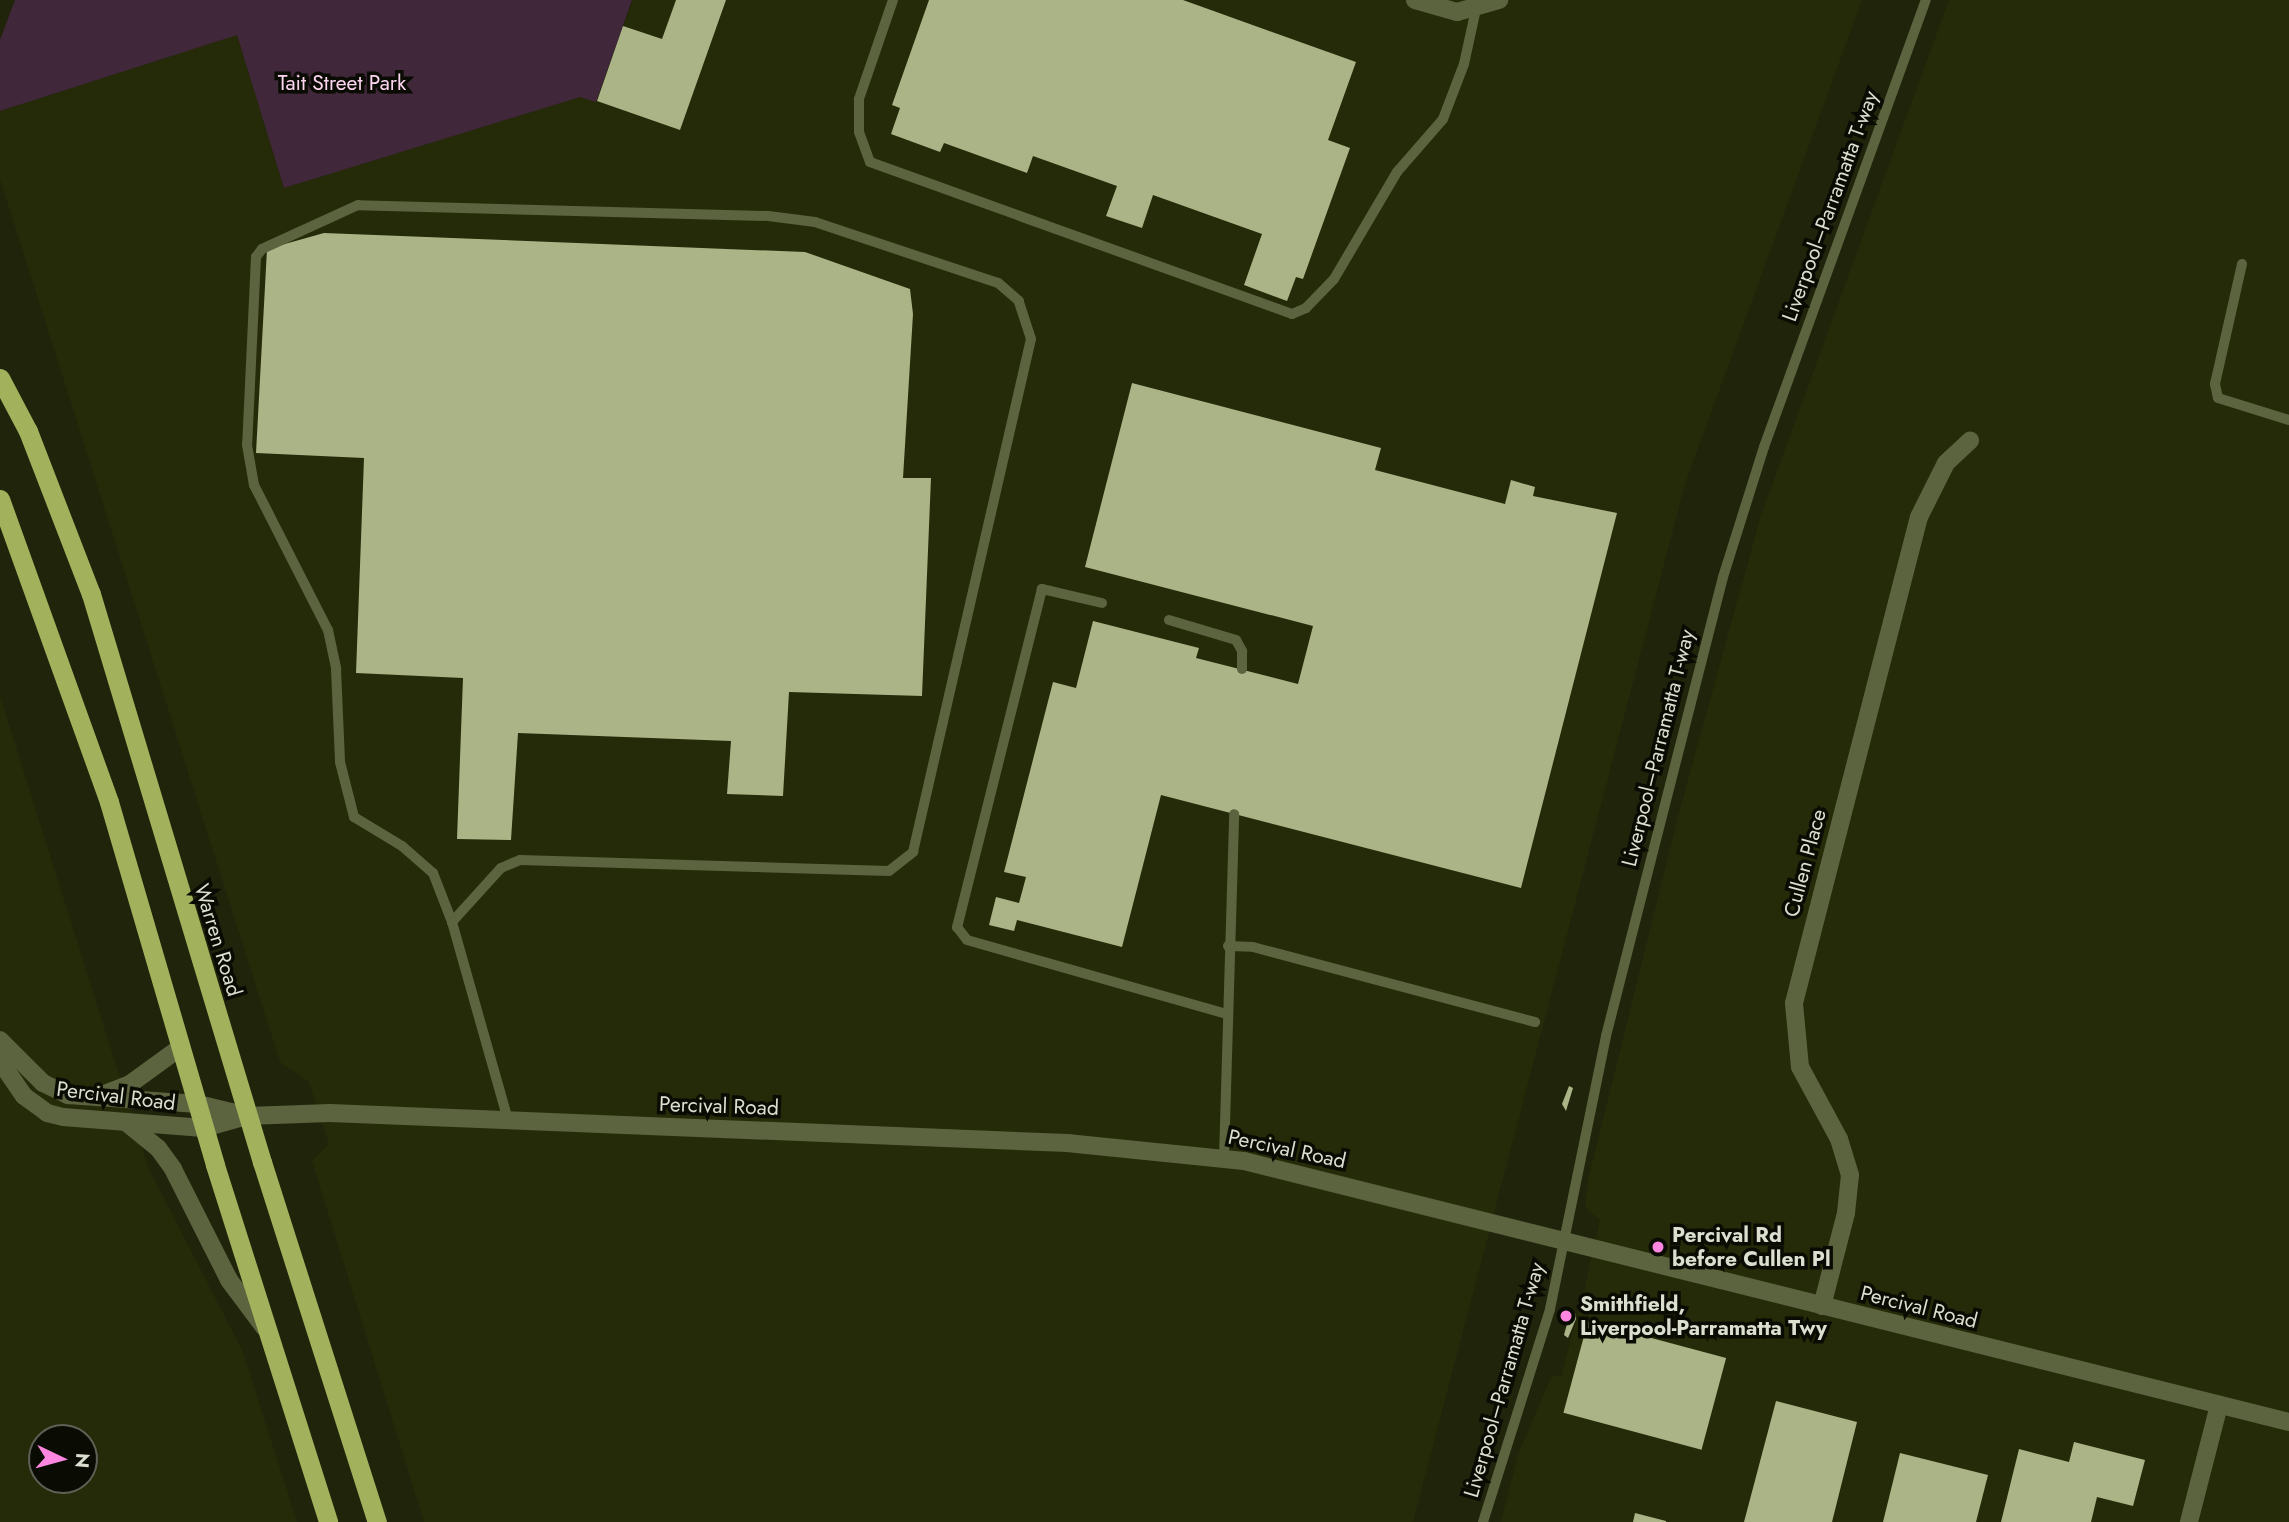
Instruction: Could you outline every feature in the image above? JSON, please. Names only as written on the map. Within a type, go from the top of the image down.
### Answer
[{"type":"highway","name":"Warren Road","points":[[0,378],[28,431],[91,594],[247,1115],[377,1522]]},
{"type":"highway","points":[[0,499],[109,802],[204,1128],[328,1522]]},
{"type":"street","points":[[1415,0],[1457,12],[1500,3]]},
{"type":"street","name":"Cullen Place","points":[[1822,1306],[1846,1213],[1850,1175],[1839,1139],[1800,1067],[1794,1003],[1919,517],[1946,463],[1970,441]]},
{"type":"street","name":"Percival Road","points":[[0,1041],[54,1090],[95,1097],[198,1104],[247,1115],[330,1113],[1067,1143],[1224,1158],[1483,1220],[2289,1422]]},
{"type":"street","points":[[95,1097],[130,1084],[181,1047]]},
{"type":"street","name":"Percival Road","points":[[0,1061],[24,1096],[47,1113],[204,1128],[247,1115]]},
{"type":"street","points":[[125,1122],[159,1148],[173,1169],[229,1280],[268,1333]]},
{"type":"street","points":[[2189,1522],[2219,1405]]},
{"type":"lane","points":[[893,0],[859,99],[859,132],[870,162],[1292,314],[1306,309],[1334,279],[1397,172],[1443,119],[1464,64],[1476,9]]},
{"type":"lane","name":"Liverpool–Parramatta T-way","points":[[1483,1522],[1550,1309],[1606,1036],[1723,577],[1763,447],[1926,0]]},
{"type":"lane","points":[[452,922],[501,868],[520,860],[889,872],[914,852],[1031,339],[1019,301],[998,283],[815,222],[768,216],[358,205],[262,249],[253,271],[247,460],[254,485],[328,630],[336,669],[340,762],[354,817],[422,861],[433,873],[452,922],[508,1120]]},
{"type":"lane","points":[[2242,264],[2215,384],[2218,398],[2289,420]]},
{"type":"lane","points":[[1102,603],[1042,589],[957,927],[967,940],[1227,1014]]},
{"type":"lane","points":[[1169,620],[1236,640],[1242,651],[1242,669]]},
{"type":"lane","points":[[1224,1158],[1228,946],[1234,814]]},
{"type":"lane","points":[[1228,946],[1253,947],[1535,1022]]},
{"type":"shaded area","points":[[633,0],[1862,0],[1685,484],[1413,1522],[424,1522],[312,1161],[329,1144],[309,1082],[280,1062],[0,179],[0,111],[237,35],[284,188],[580,97],[597,101]]},
{"type":"shaded area","points":[[1949,0],[2289,0],[2289,1522],[1501,1522],[1519,1452],[1552,1375],[1561,1377],[1584,1291],[1600,1220],[1585,1207],[1588,1180],[1678,816],[1761,515]]},
{"type":"shaded area","points":[[0,696],[148,1167],[243,1352],[297,1522],[0,1522]]},
{"type":"green space","name":"Tait Street Park","points":[[15,0],[632,0],[596,102],[580,97],[284,188],[237,35],[0,111],[0,40]]},
{"type":"building","points":[[676,0],[726,0],[680,130],[597,101],[623,26],[662,39]]},
{"type":"building","points":[[929,0],[1183,0],[1356,62],[1328,140],[1350,148],[1303,279],[1296,277],[1287,301],[1244,285],[1262,234],[1153,195],[1142,228],[1106,216],[1117,186],[1033,156],[1027,173],[944,143],[940,152],[891,134],[900,108],[892,105]]},
{"type":"building","points":[[324,233],[805,252],[910,289],[913,314],[903,478],[931,478],[922,696],[789,692],[783,796],[727,794],[731,741],[518,733],[511,840],[457,839],[463,678],[356,673],[364,458],[256,453],[267,249]]},
{"type":"building","points":[[1132,383],[1381,448],[1375,470],[1505,504],[1511,480],[1535,487],[1533,496],[1617,513],[1521,888],[1161,795],[1122,947],[1017,920],[1014,931],[989,925],[996,897],[1019,903],[1026,877],[1004,872],[1053,682],[1076,688],[1093,621],[1199,648],[1196,658],[1298,684],[1313,626],[1085,567]]},
{"type":"building","points":[[1569,1086],[1573,1088],[1566,1111],[1562,1104]]},
{"type":"building","points":[[1570,1313],[1575,1313],[1576,1319],[1568,1338],[1564,1335]]},
{"type":"building","points":[[1588,1321],[1726,1358],[1702,1450],[1563,1413]]},
{"type":"building","points":[[1776,1401],[1857,1422],[1832,1522],[1744,1522]]},
{"type":"building","points":[[2074,1442],[2145,1460],[2133,1506],[2097,1497],[2091,1522],[2001,1522],[2019,1449],[2069,1462]]},
{"type":"building","points":[[1900,1453],[1988,1475],[1976,1522],[1883,1522]]},
{"type":"building","points":[[1635,1513],[1666,1521],[1666,1522],[1633,1522]]},
{"type":"place","name":"Percival Rd before Cullen Pl","points":[[1658,1247]]},
{"type":"place","name":"Smithfield, Liverpool-Parramatta Twy","points":[[1566,1316]]}]
